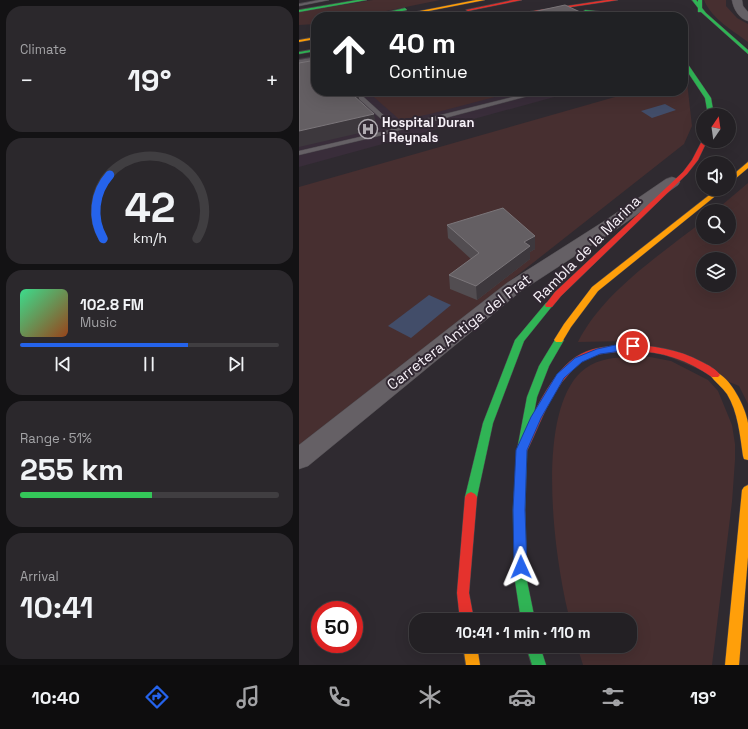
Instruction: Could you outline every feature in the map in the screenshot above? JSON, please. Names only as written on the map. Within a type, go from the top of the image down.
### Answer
[{"type":"main road","points":[[299,11],[365,0]]},
{"type":"main road","points":[[396,12],[423,7],[483,0]]},
{"type":"main road","points":[[456,12],[520,0]]},
{"type":"main road","points":[[528,12],[595,1],[616,0]]},
{"type":"main road","points":[[694,0],[700,11],[739,43],[748,53]]},
{"type":"main road","points":[[700,0],[700,11]]},
{"type":"main road","points":[[595,1],[616,12]]},
{"type":"main road","points":[[412,12],[446,4]]},
{"type":"main road","points":[[528,12],[579,10],[597,12]]},
{"type":"main road","points":[[299,34],[311,32]]},
{"type":"main road","points":[[299,42],[311,39]]},
{"type":"main road","points":[[299,53],[311,51]]},
{"type":"main road","points":[[688,68],[708,98],[710,108]]},
{"type":"main road","name":"Rambla de la Marina","points":[[466,613],[463,593],[472,490],[489,423],[520,340],[558,294],[685,173],[695,160],[701,148]]},
{"type":"main road","points":[[736,175],[748,164]]},
{"type":"main road","points":[[527,613],[521,581],[519,510],[522,450],[532,397],[544,366],[567,326],[595,289],[712,196]]},
{"type":"main road","points":[[522,450],[536,417],[561,376],[579,360],[597,352],[633,346],[661,350],[675,354],[699,364],[718,377],[731,393],[741,412],[748,456]]},
{"type":"main road","points":[[732,665],[748,490]]},
{"type":"main road","points":[[471,653],[473,665]]},
{"type":"main road","points":[[535,653],[539,665]]},
{"type":"street","points":[[737,0],[738,7],[748,18]]},
{"type":"street","name":"Carretera Antiga del Prat","points":[[299,459],[514,287],[612,224],[685,173]]},
{"type":"lane","points":[[299,4],[327,0]]},
{"type":"lane","points":[[299,63],[311,60]]},
{"type":"lane","points":[[359,96],[389,123],[401,127]]},
{"type":"lane","points":[[299,153],[392,131],[411,124],[524,96]]},
{"type":"lane","points":[[392,131],[402,140],[408,142],[407,138],[400,130],[401,127]]},
{"type":"shaded area","points":[[373,0],[440,0],[381,12],[311,12],[311,24],[299,25],[299,12]]},
{"type":"shaded area","points":[[704,0],[726,0],[726,6],[737,18],[748,24],[748,42],[717,18]]},
{"type":"shaded area","name":"Hospital Duran i Reynals","points":[[311,56],[311,96],[558,96],[299,167],[299,58]]},
{"type":"shaded area","points":[[688,91],[692,126],[684,144],[299,447],[299,187],[618,96],[688,96]]},
{"type":"shaded area","points":[[373,96],[499,96],[430,114],[400,120]]},
{"type":"shaded area","points":[[748,183],[748,404],[739,386],[630,341],[578,342],[602,307],[617,291],[651,261],[696,226],[696,244],[736,244],[736,204],[723,204],[733,196],[736,196],[736,193]]},
{"type":"shaded area","points":[[650,357],[671,361],[708,380],[718,391],[732,425],[735,444],[735,460],[732,502],[712,665],[583,665],[579,653],[637,653],[637,613],[568,613],[564,595],[554,529],[552,492],[553,455],[557,421],[566,393],[581,372],[586,368],[596,362],[614,358]]},
{"type":"water","points":[[665,104],[676,110],[652,118],[641,111]]},
{"type":"water","points":[[429,295],[451,305],[411,338],[388,326]]},
{"type":"building","points":[[565,5],[580,12],[533,12]]},
{"type":"building","points":[[311,61],[311,96],[354,96],[374,114],[299,131],[299,63]]},
{"type":"building","points":[[503,208],[535,236],[524,242],[530,246],[476,286],[449,275],[479,253],[447,225]]},
{"type":"traffic: fast","points":[[299,11],[365,0]]},
{"type":"traffic: fast","points":[[694,0],[704,14],[748,53]]},
{"type":"traffic: fast","points":[[700,0],[700,11]]},
{"type":"traffic: fast","points":[[391,12],[405,9]]},
{"type":"traffic: fast","points":[[585,11],[596,12]]},
{"type":"traffic: fast","points":[[299,53],[311,51]]},
{"type":"traffic: fast","points":[[688,68],[708,98],[710,108]]},
{"type":"traffic: fast","points":[[471,497],[488,423],[520,340],[549,305]]},
{"type":"traffic: fast","points":[[527,613],[521,581],[519,510],[522,450],[532,397],[544,366],[559,340]]},
{"type":"traffic: fast","points":[[535,653],[539,665]]},
{"type":"traffic: slow","points":[[418,12],[483,0]]},
{"type":"traffic: slow","points":[[299,41],[311,39]]},
{"type":"traffic: slow","points":[[736,175],[748,164]]},
{"type":"traffic: slow","points":[[559,340],[567,326],[595,289],[712,196]]},
{"type":"traffic: slow","points":[[715,375],[723,383],[736,402],[743,422],[748,456]]},
{"type":"traffic: slow","points":[[732,665],[748,490]]},
{"type":"traffic: slow","points":[[471,653],[473,665]]},
{"type":"traffic: jam","points":[[468,10],[520,0]]},
{"type":"traffic: jam","points":[[531,12],[616,0]]},
{"type":"traffic: jam","points":[[549,305],[558,294],[685,173],[695,160],[701,148]]},
{"type":"traffic: jam","points":[[522,450],[538,414],[559,379],[578,360],[590,354],[626,348],[653,349],[679,355],[704,367],[715,375]]},
{"type":"traffic: jam","points":[[466,613],[463,593],[471,497]]},
{"type":"place","name":"Hospital Duran i Reynals","points":[[368,129]]},
{"type":"route","points":[[521,567],[519,510],[522,450],[536,417],[561,376],[579,360],[597,352],[633,346]]}]
